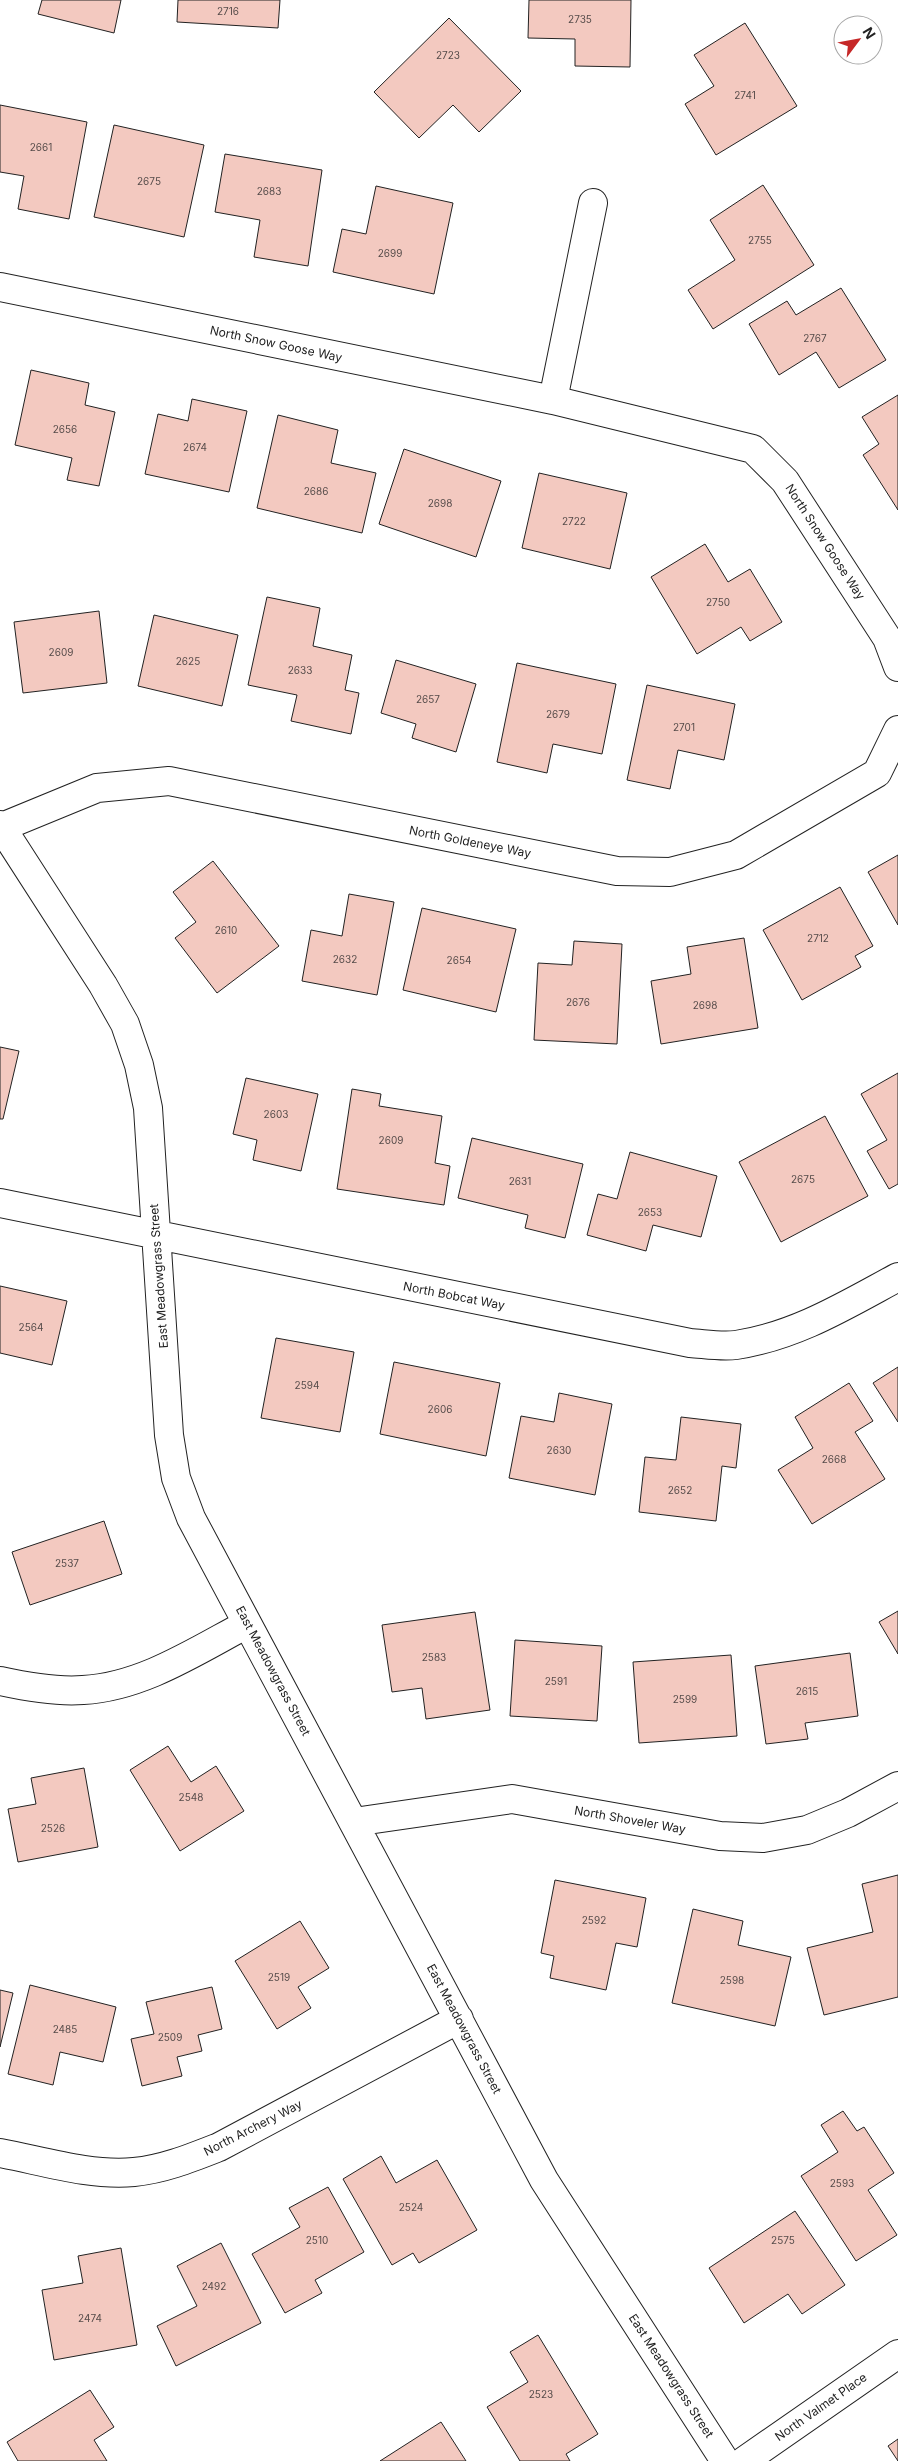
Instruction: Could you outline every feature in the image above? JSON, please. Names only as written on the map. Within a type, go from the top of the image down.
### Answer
[{"type":"street","points":[[553,400],[593,202]]},
{"type":"street","name":"North Snow Goose Way","points":[[0,287],[553,400],[753,449],[785,480],[887,638],[898,667]]},
{"type":"street","name":"North Goldeneye Way","points":[[1,826],[97,788],[169,781],[617,871],[670,872],[736,855],[877,772],[898,730]]},
{"type":"street","name":"East Meadowgrass Street","points":[[1,826],[103,985],[125,1024],[139,1065],[148,1108],[168,1435],[176,1478],[191,1518],[544,2180],[725,2461]]},
{"type":"street","name":"North Bobcat Way","points":[[0,1203],[690,1343],[734,1345],[777,1337],[819,1320],[898,1277]]},
{"type":"street","points":[[0,1681],[38,1689],[84,1690],[128,1682],[170,1665],[247,1624]]},
{"type":"street","name":"North Shoveler Way","points":[[354,1822],[512,1799],[720,1836],[763,1838],[807,1830],[848,1813],[898,1786]]},
{"type":"street","name":"North Archery Way","points":[[0,2153],[90,2171],[134,2172],[178,2164],[219,2147],[459,2019]]},
{"type":"street","name":"North Valmet Place","points":[[744,2461],[898,2354]]},
{"type":"building","points":[[42,0],[121,0],[114,33],[38,14]]},
{"type":"building","points":[[178,0],[280,0],[278,28],[177,22]]},
{"type":"building","points":[[529,0],[631,0],[630,67],[575,66],[575,39],[528,38]]},
{"type":"building","points":[[449,18],[521,91],[479,132],[453,105],[419,138],[374,92]]},
{"type":"building","points":[[745,23],[797,106],[716,155],[685,104],[714,86],[694,55]]},
{"type":"building","points":[[0,105],[87,122],[69,219],[18,209],[24,176],[0,172]]},
{"type":"building","points":[[114,125],[204,145],[184,237],[94,217]]},
{"type":"building","points":[[225,154],[322,170],[308,266],[254,257],[260,220],[215,212]]},
{"type":"building","points":[[763,185],[814,265],[713,329],[688,290],[735,260],[710,220]]},
{"type":"building","points":[[376,186],[453,203],[434,294],[333,272],[342,229],[366,234]]},
{"type":"building","points":[[841,288],[886,360],[839,388],[816,352],[779,375],[749,324],[787,301],[796,315]]},
{"type":"building","points":[[31,370],[89,383],[85,405],[115,412],[99,486],[67,480],[72,458],[15,445]]},
{"type":"building","points":[[898,395],[898,510],[863,455],[879,444],[862,417]]},
{"type":"building","points":[[192,399],[247,411],[229,492],[145,474],[158,414],[188,421]]},
{"type":"building","points":[[278,415],[338,430],[331,463],[376,473],[362,533],[257,508]]},
{"type":"building","points":[[404,449],[501,481],[476,557],[379,524]]},
{"type":"building","points":[[539,473],[627,493],[610,569],[522,548]]},
{"type":"building","points":[[705,544],[728,582],[750,569],[782,622],[750,641],[741,627],[697,654],[651,577]]},
{"type":"building","points":[[267,597],[320,608],[313,646],[352,655],[345,690],[359,693],[351,734],[291,721],[297,695],[248,685]]},
{"type":"building","points":[[99,611],[107,683],[23,693],[14,622]]},
{"type":"building","points":[[154,615],[238,635],[222,706],[138,686]]},
{"type":"building","points":[[396,660],[476,684],[456,752],[412,738],[416,724],[381,713]]},
{"type":"building","points":[[517,663],[616,684],[602,754],[553,744],[547,773],[497,762]]},
{"type":"building","points":[[647,685],[735,704],[724,760],[678,750],[670,789],[627,780]]},
{"type":"building","points":[[898,855],[898,925],[868,872]]},
{"type":"building","points":[[213,861],[279,946],[217,993],[175,938],[196,922],[173,892]]},
{"type":"building","points":[[840,887],[873,946],[855,956],[861,967],[802,1000],[763,930]]},
{"type":"building","points":[[349,894],[394,902],[377,995],[302,981],[311,930],[342,936]]},
{"type":"building","points":[[422,908],[516,929],[496,1012],[403,990]]},
{"type":"building","points":[[744,938],[758,1028],[661,1044],[651,981],[691,974],[687,947]]},
{"type":"building","points":[[574,941],[622,944],[617,1044],[534,1040],[538,963],[572,965]]},
{"type":"building","points":[[0,1047],[19,1051],[3,1119],[0,1119]]},
{"type":"building","points":[[898,1073],[898,1184],[889,1189],[867,1151],[887,1140],[861,1094]]},
{"type":"building","points":[[246,1078],[318,1094],[301,1171],[253,1160],[257,1140],[233,1134]]},
{"type":"building","points":[[352,1089],[381,1094],[379,1106],[442,1116],[435,1163],[450,1166],[444,1205],[337,1189]]},
{"type":"building","points":[[825,1116],[868,1196],[781,1242],[739,1162]]},
{"type":"building","points":[[472,1138],[583,1164],[565,1238],[525,1228],[528,1215],[458,1198]]},
{"type":"building","points":[[630,1152],[717,1176],[701,1237],[653,1225],[646,1251],[587,1235],[598,1194],[617,1199]]},
{"type":"building","points":[[0,1286],[67,1301],[52,1365],[0,1353]]},
{"type":"building","points":[[276,1338],[354,1352],[340,1432],[261,1418]]},
{"type":"building","points":[[394,1362],[500,1383],[486,1456],[380,1434]]},
{"type":"building","points":[[898,1367],[898,1422],[873,1383]]},
{"type":"building","points":[[849,1383],[873,1421],[855,1432],[885,1479],[812,1524],[778,1470],[813,1448],[795,1417]]},
{"type":"building","points":[[559,1393],[612,1404],[595,1495],[509,1478],[521,1416],[554,1422]]},
{"type":"building","points":[[681,1417],[741,1424],[736,1468],[722,1466],[716,1521],[639,1512],[645,1457],[676,1460]]},
{"type":"building","points":[[104,1521],[122,1574],[30,1605],[12,1552]]},
{"type":"building","points":[[898,1611],[898,1654],[879,1622]]},
{"type":"building","points":[[475,1612],[490,1710],[426,1719],[422,1688],[392,1692],[382,1625]]},
{"type":"building","points":[[515,1640],[602,1646],[597,1721],[510,1716]]},
{"type":"building","points":[[850,1653],[858,1716],[805,1723],[808,1739],[766,1744],[755,1666]]},
{"type":"building","points":[[731,1655],[737,1736],[639,1743],[633,1662]]},
{"type":"building","points":[[168,1746],[191,1782],[216,1766],[244,1811],[180,1851],[130,1770]]},
{"type":"building","points":[[84,1768],[98,1847],[18,1862],[8,1809],[36,1804],[31,1778]]},
{"type":"building","points":[[898,1875],[898,1997],[824,2015],[807,1948],[873,1932],[862,1884]]},
{"type":"building","points":[[555,1880],[646,1898],[637,1947],[616,1943],[606,1990],[550,1978],[554,1956],[541,1953]]},
{"type":"building","points":[[693,1909],[743,1921],[738,1945],[791,1957],[775,2026],[672,2003]]},
{"type":"building","points":[[300,1921],[329,1968],[298,1987],[311,2008],[277,2029],[235,1961]]},
{"type":"building","points":[[30,1985],[116,2007],[103,2062],[60,2052],[53,2085],[8,2074]]},
{"type":"building","points":[[212,1987],[222,2029],[198,2035],[202,2051],[177,2057],[182,2076],[142,2086],[131,2039],[154,2034],[146,2002]]},
{"type":"building","points":[[0,1990],[13,1993],[0,2047]]},
{"type":"building","points":[[843,2111],[857,2131],[864,2127],[894,2173],[868,2190],[897,2235],[856,2261],[801,2176],[838,2152],[821,2125]]},
{"type":"building","points":[[381,2156],[396,2183],[437,2160],[477,2230],[419,2263],[413,2253],[392,2265],[343,2179]]},
{"type":"building","points":[[328,2187],[364,2252],[315,2280],[322,2293],[285,2313],[252,2254],[300,2227],[289,2208]]},
{"type":"building","points":[[795,2211],[845,2285],[802,2314],[788,2294],[744,2323],[709,2268]]},
{"type":"building","points":[[221,2243],[261,2323],[176,2366],[157,2326],[197,2306],[177,2266]]},
{"type":"building","points":[[121,2248],[137,2345],[54,2360],[42,2290],[83,2283],[78,2256]]},
{"type":"building","points":[[538,2335],[598,2434],[566,2454],[570,2461],[520,2461],[487,2407],[528,2382],[510,2352]]},
{"type":"building","points":[[90,2390],[114,2427],[94,2440],[107,2461],[18,2461],[7,2442]]},
{"type":"building","points":[[441,2422],[466,2461],[380,2461]]},
{"type":"building","points":[[898,2439],[898,2461],[888,2446]]}]
